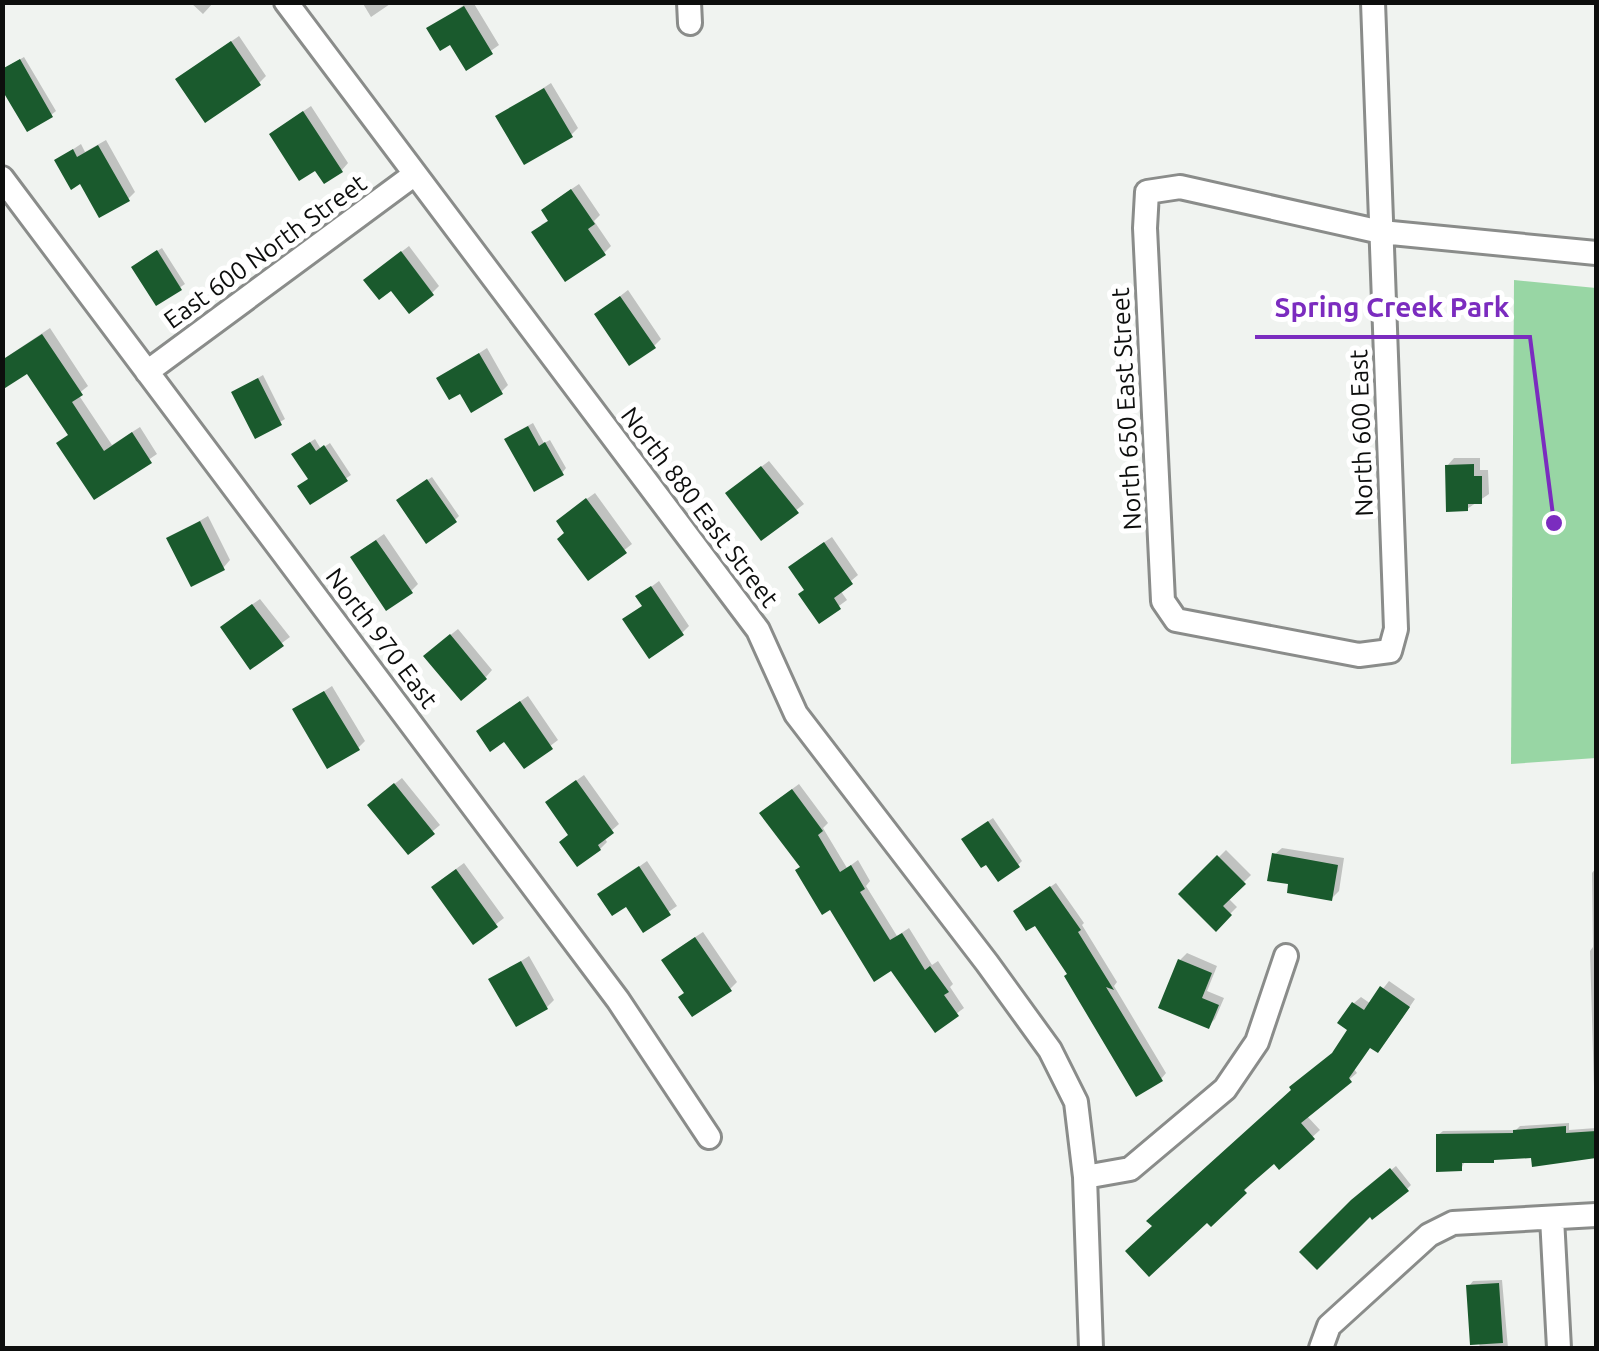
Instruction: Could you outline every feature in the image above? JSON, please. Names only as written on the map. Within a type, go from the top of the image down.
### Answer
[{"type":"street","name":"North 880 East Street","points":[[286,2],[758,630],[796,714],[1050,1050],[1076,1102],[1086,1177],[1091,1348]]},
{"type":"street","name":"North 600 East","points":[[1359,655],[1390,651],[1396,630],[1372,2]]},
{"type":"street","name":"East 600 North Street","points":[[147,372],[415,174]]},
{"type":"street","name":"North 970 East","points":[[2,178],[618,1000],[709,1137]]},
{"type":"street","name":"North 650 East Street","points":[[1359,655],[1176,620],[1163,601],[1145,228],[1147,192],[1180,186],[1380,232]]},
{"type":"street","points":[[1380,232],[1596,253]]},
{"type":"street","points":[[1086,1177],[1130,1170],[1226,1089],[1257,1042],[1286,956]]},
{"type":"street","points":[[1321,1348],[1329,1326],[1430,1235],[1453,1223],[1596,1215]]},
{"type":"street","points":[[1552,1218],[1559,1348]]},
{"type":"green space","points":[[1514,280],[1596,288],[1596,758],[1511,764]]},
{"type":"building","points":[[464,6],[493,54],[466,71],[450,45],[440,51],[426,28]]},
{"type":"building","points":[[231,41],[261,85],[205,123],[175,79]]},
{"type":"building","points":[[20,59],[53,117],[27,132],[2,90],[2,69]]},
{"type":"building","points":[[544,88],[573,137],[524,165],[495,116]]},
{"type":"building","points":[[303,111],[343,172],[324,184],[315,171],[299,181],[269,134]]},
{"type":"building","points":[[98,145],[130,201],[99,218],[80,184],[71,190],[54,160],[73,149],[77,157]]},
{"type":"building","points":[[571,189],[595,224],[588,229],[606,255],[565,282],[531,232],[548,221],[541,210]]},
{"type":"building","points":[[157,250],[182,290],[156,306],[131,267]]},
{"type":"building","points":[[401,251],[434,295],[409,314],[391,291],[379,300],[363,280]]},
{"type":"building","points":[[620,296],[656,348],[629,366],[594,314]]},
{"type":"building","points":[[42,334],[83,395],[72,402],[104,451],[132,432],[152,463],[94,500],[56,443],[68,435],[27,374],[2,390],[2,360]]},
{"type":"building","points":[[479,353],[503,394],[471,413],[460,394],[449,400],[436,378]]},
{"type":"building","points":[[258,378],[282,425],[255,439],[231,392]]},
{"type":"building","points":[[528,426],[539,446],[545,442],[564,475],[534,492],[504,439]]},
{"type":"building","points":[[310,442],[316,451],[324,445],[348,481],[310,505],[297,486],[308,479],[291,454]]},
{"type":"building","points":[[1474,464],[1474,476],[1482,476],[1482,504],[1468,504],[1468,511],[1446,512],[1445,465]]},
{"type":"building","points":[[761,466],[799,513],[761,541],[725,493]]},
{"type":"building","points":[[427,479],[457,522],[426,544],[396,500]]},
{"type":"building","points":[[586,498],[627,553],[588,581],[557,539],[564,533],[556,521]]},
{"type":"building","points":[[200,521],[225,570],[191,587],[166,538]]},
{"type":"building","points":[[376,540],[413,593],[386,611],[350,557]]},
{"type":"building","points":[[824,542],[853,584],[834,598],[841,609],[819,624],[798,594],[804,590],[788,567]]},
{"type":"building","points":[[651,586],[684,635],[649,659],[622,619],[642,606],[635,596]]},
{"type":"building","points":[[252,604],[284,646],[250,670],[220,627]]},
{"type":"building","points":[[450,634],[487,679],[461,701],[423,656]]},
{"type":"building","points":[[324,691],[360,750],[327,769],[292,709]]},
{"type":"building","points":[[520,701],[553,749],[524,769],[504,742],[490,752],[476,731]]},
{"type":"building","points":[[576,780],[614,833],[598,845],[601,850],[577,867],[559,842],[568,835],[545,802]]},
{"type":"building","points":[[394,783],[435,834],[408,855],[367,805]]},
{"type":"building","points":[[792,789],[823,831],[818,835],[840,872],[851,865],[865,889],[860,892],[890,940],[902,933],[925,970],[930,966],[949,992],[944,995],[959,1016],[935,1033],[891,971],[874,982],[830,910],[822,915],[795,870],[800,867],[759,813]]},
{"type":"building","points":[[988,821],[1020,867],[998,882],[986,865],[981,868],[961,839]]},
{"type":"building","points":[[1272,853],[1338,865],[1332,901],[1287,893],[1288,884],[1267,881]]},
{"type":"building","points":[[1217,855],[1246,884],[1223,906],[1232,915],[1216,932],[1178,894]]},
{"type":"building","points":[[639,866],[671,915],[643,933],[626,907],[612,916],[597,894]]},
{"type":"building","points":[[456,869],[498,927],[473,945],[431,887]]},
{"type":"building","points":[[1050,886],[1081,930],[1078,932],[1114,990],[1106,987],[1163,1081],[1136,1097],[1064,976],[1067,974],[1035,926],[1026,931],[1013,911]]},
{"type":"building","points":[[695,937],[732,991],[692,1017],[678,997],[684,993],[661,960]]},
{"type":"building","points":[[1178,959],[1212,973],[1202,998],[1219,1005],[1209,1029],[1158,1008]]},
{"type":"building","points":[[521,961],[548,1009],[516,1027],[488,979]]},
{"type":"building","points":[[1380,986],[1410,1007],[1378,1053],[1370,1048],[1349,1078],[1352,1082],[1301,1123],[1315,1139],[1279,1170],[1274,1164],[1211,1227],[1207,1223],[1149,1277],[1125,1251],[1152,1226],[1146,1221],[1291,1090],[1289,1087],[1332,1053],[1347,1030],[1337,1023],[1352,1002],[1364,1010]]},
{"type":"building","points":[[1566,1126],[1566,1133],[1596,1131],[1596,1158],[1532,1167],[1531,1158],[1494,1160],[1462,1163],[1462,1171],[1436,1172],[1436,1134],[1513,1133]]},
{"type":"building","points":[[1390,1168],[1409,1191],[1372,1220],[1370,1217],[1317,1270],[1299,1252]]},
{"type":"building","points":[[1499,1283],[1503,1343],[1470,1345],[1466,1285]]},
{"type":"place","name":"Spring Creek Park","points":[[1554,523]]}]
